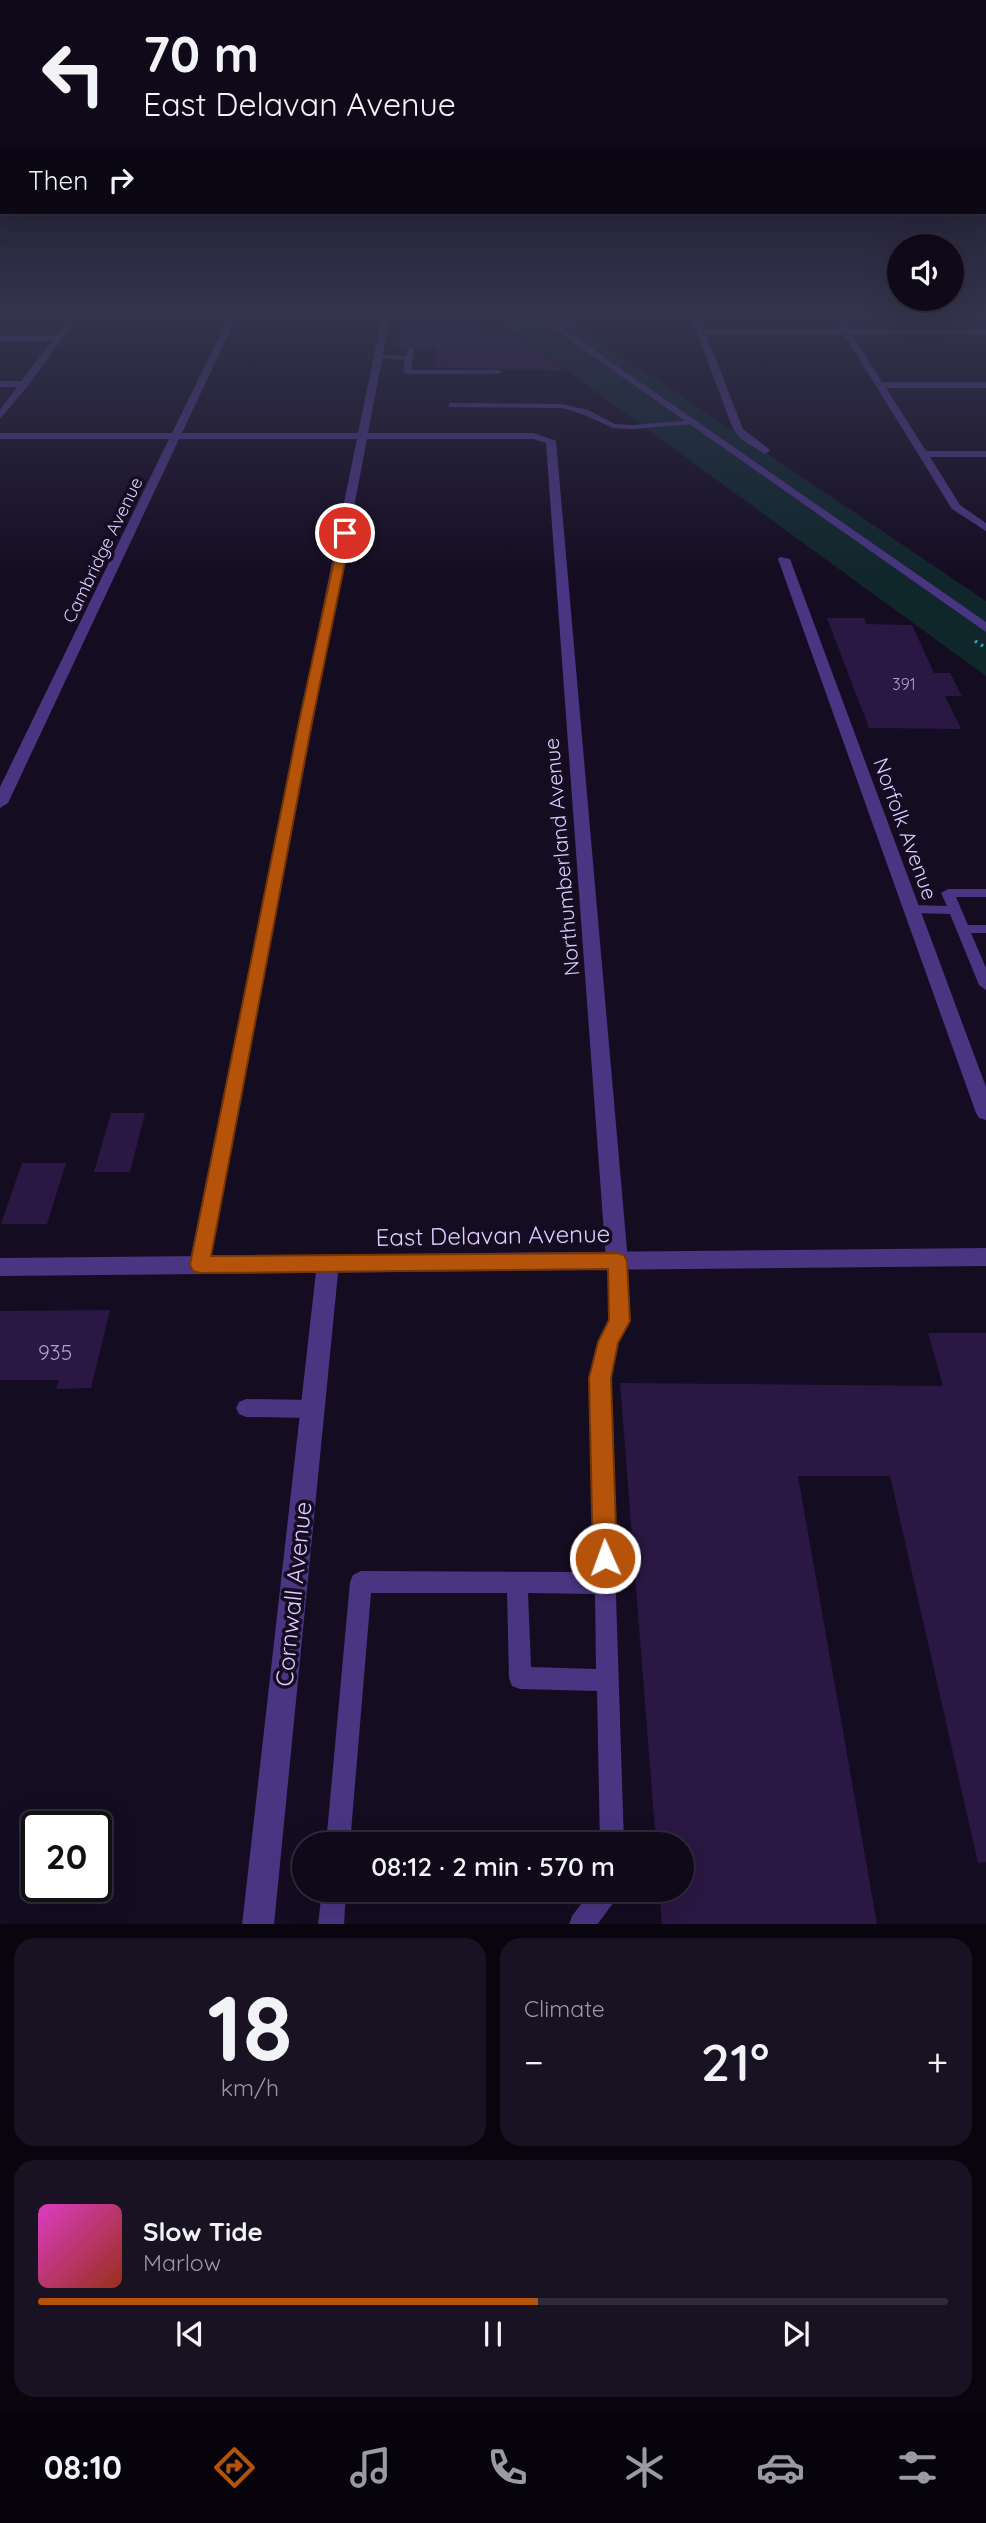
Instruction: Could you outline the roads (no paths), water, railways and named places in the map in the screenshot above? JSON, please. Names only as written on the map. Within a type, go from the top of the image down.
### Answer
[{"type":"street","points":[[0,416],[11,402]]},
{"type":"street","name":"Cambridge Avenue","points":[[0,803],[193,402]]},
{"type":"street","points":[[200,1265],[371,402]]},
{"type":"street","points":[[664,402],[986,628]]},
{"type":"street","points":[[728,402],[744,438],[765,451]]},
{"type":"street","points":[[890,402],[959,511],[986,528]]},
{"type":"street","points":[[0,436],[364,436]]},
{"type":"street","name":"Northumberland Avenue","points":[[364,436],[541,436],[551,441],[617,1261]]},
{"type":"street","points":[[923,454],[986,454]]},
{"type":"street","name":"Norfolk Avenue","points":[[784,559],[986,1113]]},
{"type":"street","name":"East Delavan Avenue","points":[[0,1267],[986,1257]]},
{"type":"street","name":"Cornwall Avenue","points":[[258,1924],[328,1264]]},
{"type":"lane","points":[[452,405],[517,402]]},
{"type":"lane","points":[[539,402],[585,412],[613,426],[693,422]]},
{"type":"lane","points":[[986,893],[948,893],[983,968],[986,985]]},
{"type":"lane","points":[[912,909],[957,910]]},
{"type":"lane","points":[[963,929],[986,929]]},
{"type":"lane","points":[[612,1832],[600,1378],[608,1342],[619,1321],[617,1261]]},
{"type":"lane","points":[[246,1408],[313,1409]]},
{"type":"lane","points":[[339,1832],[361,1583],[606,1583]]},
{"type":"lane","points":[[517,1583],[520,1678],[608,1680]]},
{"type":"lane","points":[[331,1924],[333,1902]]},
{"type":"lane","points":[[581,1924],[598,1902]]}]
